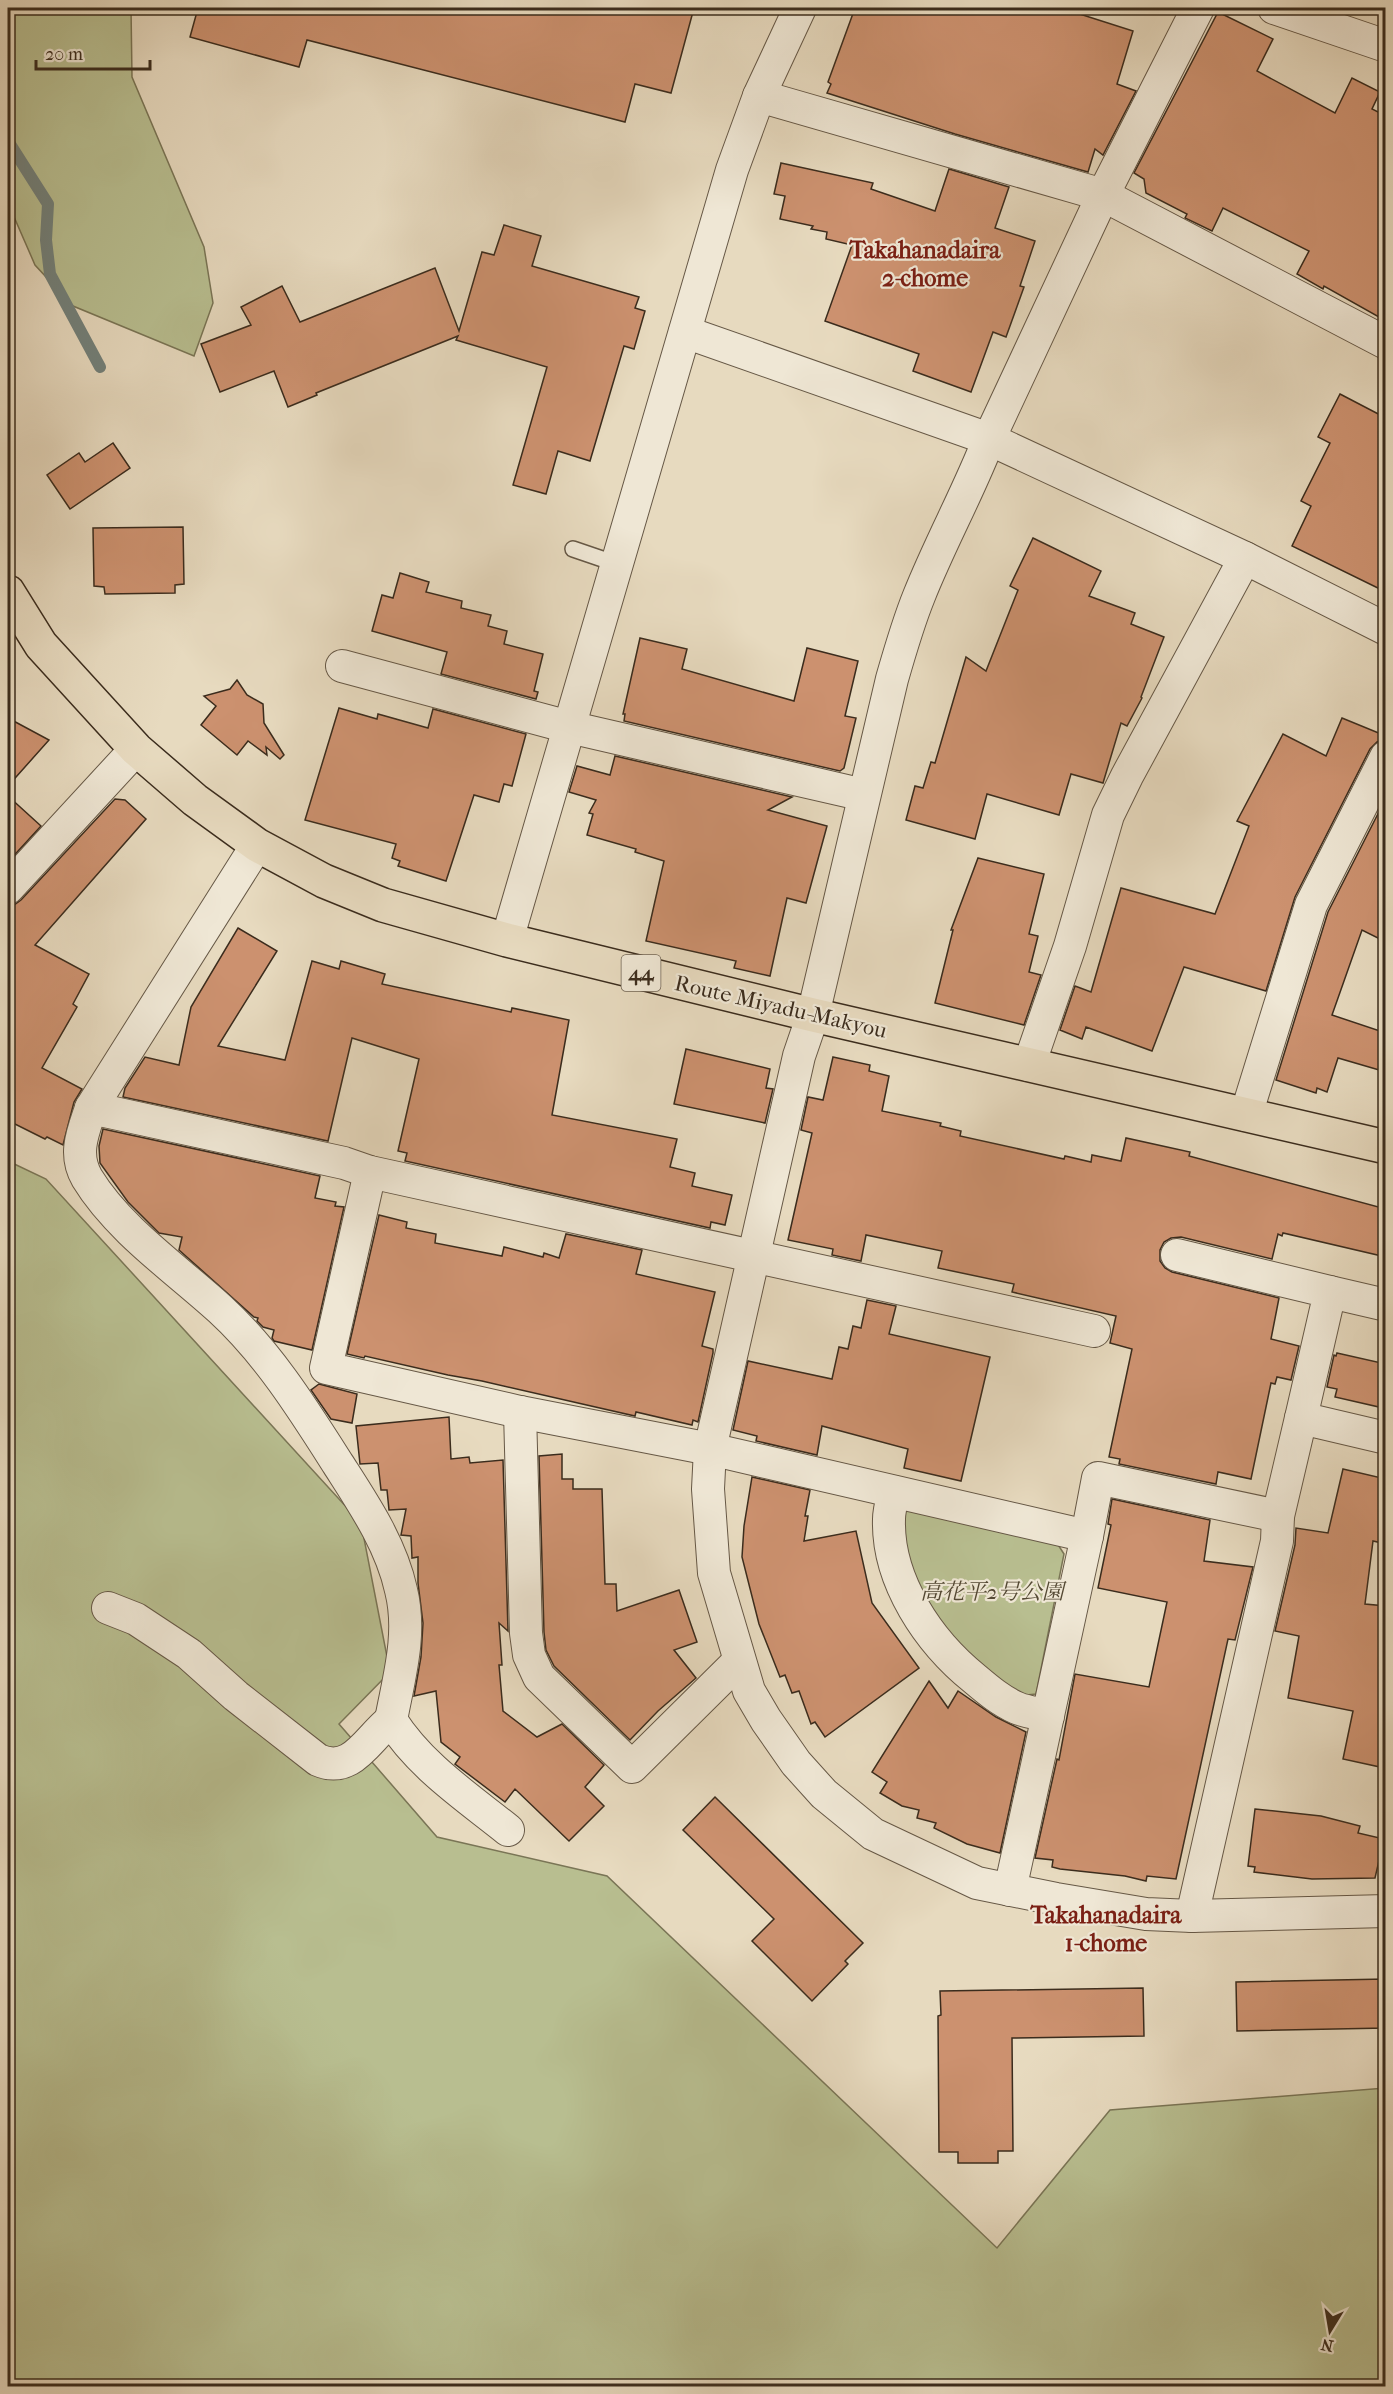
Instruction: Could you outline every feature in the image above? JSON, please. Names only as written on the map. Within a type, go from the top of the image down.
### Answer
[{"type":"main road","name":"Route Miyadu-Makyou","points":[[9,596],[41,645],[136,749],[195,800],[257,845],[324,881],[383,905],[507,940],[813,1015],[1386,1147]]},
{"type":"street","points":[[507,940],[732,170],[759,96],[800,8]]},
{"type":"street","points":[[1198,8],[1103,195],[988,439],[974,477],[919,596],[907,630],[892,680],[813,1015],[799,1056],[710,1449],[708,1489],[714,1573],[749,1691],[766,1720],[824,1794],[873,1834],[912,1854],[978,1883],[1146,1914],[1192,1916],[1386,1911]]},
{"type":"street","points":[[1274,8],[1386,46]]},
{"type":"street","points":[[759,96],[1103,195],[1386,343]]},
{"type":"street","points":[[685,332],[988,439],[1245,558],[1386,629]]},
{"type":"street","points":[[1029,1065],[1070,946],[1108,815],[1245,558]]},
{"type":"street","points":[[342,666],[569,727],[864,795]]},
{"type":"street","points":[[8,888],[136,749]]},
{"type":"street","points":[[1246,1115],[1311,905],[1386,757]]},
{"type":"street","points":[[108,1608],[136,1619],[189,1654],[236,1696],[318,1760],[329,1765],[337,1765],[357,1755],[378,1730],[391,1720],[405,1647],[405,1614],[401,1589],[392,1561],[370,1515],[305,1412],[251,1340],[114,1212],[87,1178],[81,1163],[79,1147],[91,1108],[257,845]]},
{"type":"street","points":[[91,1108],[344,1163],[370,1172],[1094,1331]]},
{"type":"street","points":[[370,1172],[326,1368],[520,1412],[710,1449],[1087,1536]]},
{"type":"street","points":[[1177,1255],[1386,1305]]},
{"type":"street","points":[[1192,1916],[1277,1541],[1278,1516],[1330,1292]]},
{"type":"street","points":[[520,1412],[526,1633],[529,1655],[539,1677],[632,1767],[739,1661]]},
{"type":"street","points":[[1301,1418],[1386,1438]]},
{"type":"street","points":[[1010,1890],[1098,1478],[1278,1516]]},
{"type":"street","points":[[894,1492],[889,1518],[894,1558],[903,1585],[922,1622],[942,1649],[995,1695],[1017,1708],[1048,1716]]},
{"type":"street","points":[[391,1720],[422,1760],[508,1830]]},
{"type":"lane","points":[[573,549],[617,564]]},
{"type":"green space","points":[[8,8],[131,8],[132,77],[204,247],[213,303],[194,356],[73,306],[35,265],[8,203]]},
{"type":"green space","points":[[8,1161],[46,1179],[361,1523],[390,1672],[339,1724],[437,1837],[607,1876],[997,2248],[1110,2110],[1385,2088],[1385,2386],[8,2386]]},
{"type":"green space","name":"高花平2号公園","points":[[910,1508],[1055,1540],[1064,1554],[1036,1694],[1017,1696],[960,1649],[915,1587],[900,1517]]},
{"type":"building","points":[[198,8],[694,8],[671,93],[635,84],[625,122],[307,40],[299,67],[190,37]]},
{"type":"building","points":[[855,8],[1061,8],[1133,31],[1117,84],[1136,91],[1103,155],[1095,149],[1088,172],[955,134],[827,93],[831,84],[828,82]]},
{"type":"building","points":[[1218,12],[1273,39],[1257,71],[1335,113],[1352,78],[1380,92],[1372,109],[1386,116],[1386,216],[1381,227],[1386,230],[1386,321],[1324,286],[1323,289],[1297,274],[1309,251],[1223,208],[1212,231],[1185,218],[1187,214],[1146,193],[1144,179],[1134,173]]},
{"type":"building","points":[[781,163],[873,183],[871,189],[935,211],[949,169],[1009,187],[995,228],[1035,241],[1020,286],[1024,287],[1006,337],[993,332],[971,392],[913,371],[919,354],[825,321],[852,245],[826,239],[827,232],[811,229],[813,226],[780,219],[785,196],[774,194]]},
{"type":"building","points":[[504,225],[541,236],[532,266],[639,297],[635,308],[645,311],[634,349],[624,346],[590,461],[558,451],[546,494],[513,485],[547,367],[456,340],[458,336],[316,393],[317,395],[288,407],[274,371],[220,392],[201,344],[251,325],[241,307],[282,286],[300,322],[435,268],[459,331],[482,252],[494,255]]},
{"type":"building","points":[[1340,394],[1386,418],[1386,592],[1292,546],[1311,506],[1301,501],[1330,443],[1318,437]]},
{"type":"building","points":[[113,443],[130,468],[70,509],[47,475],[79,453],[85,462]]},
{"type":"building","points":[[183,527],[184,584],[175,585],[175,593],[105,594],[104,587],[94,586],[93,528]]},
{"type":"building","points":[[1033,538],[1101,571],[1089,596],[1135,613],[1131,624],[1164,637],[1142,698],[1127,726],[1121,723],[1103,783],[1071,774],[1059,815],[987,794],[975,839],[906,820],[915,786],[923,788],[931,762],[935,763],[966,657],[986,671],[1018,590],[1010,586]]},
{"type":"building","points":[[400,573],[429,582],[426,592],[462,601],[461,608],[491,615],[488,626],[507,631],[504,644],[543,654],[534,691],[538,692],[536,699],[441,674],[447,652],[372,631],[382,595],[393,598]]},
{"type":"building","points":[[640,638],[687,649],[682,669],[794,701],[807,648],[858,661],[845,716],[856,718],[844,768],[840,771],[624,721],[625,714],[623,714]]},
{"type":"building","points":[[237,680],[247,695],[263,704],[264,723],[284,755],[280,759],[266,747],[267,755],[248,741],[237,755],[201,725],[216,706],[204,696],[230,689]]},
{"type":"building","points":[[339,708],[377,719],[378,714],[428,728],[433,709],[526,734],[512,786],[504,784],[499,802],[474,795],[446,881],[398,866],[400,861],[392,858],[396,844],[305,820]]},
{"type":"building","points":[[8,718],[49,740],[8,786]]},
{"type":"building","points":[[1342,718],[1386,736],[1386,739],[1377,742],[1370,749],[1295,897],[1266,991],[1184,967],[1152,1051],[1086,1027],[1082,1039],[1060,1030],[1075,986],[1091,992],[1121,888],[1215,914],[1249,826],[1237,821],[1283,734],[1326,756]]},
{"type":"building","points":[[615,756],[792,797],[768,810],[827,826],[806,903],[787,898],[770,976],[734,968],[736,961],[646,941],[664,861],[635,852],[636,849],[587,835],[593,814],[589,813],[596,800],[569,792],[577,766],[610,775]]},
{"type":"building","points":[[8,796],[41,826],[8,862]]},
{"type":"building","points":[[1386,798],[1386,942],[1362,930],[1332,1015],[1386,1033],[1386,1072],[1338,1058],[1327,1092],[1317,1088],[1316,1093],[1276,1080],[1328,912]]},
{"type":"building","points":[[115,799],[125,800],[146,819],[35,945],[89,974],[73,1004],[77,1007],[42,1068],[82,1089],[74,1102],[63,1145],[11,1122],[8,1127],[8,906],[21,900]]},
{"type":"building","points":[[978,858],[1044,874],[1029,934],[1038,936],[1029,972],[1041,975],[1024,1025],[935,1003],[953,930],[951,930]]},
{"type":"building","points":[[238,928],[277,951],[218,1046],[285,1060],[312,961],[339,969],[341,961],[385,974],[382,984],[511,1012],[512,1008],[569,1020],[552,1115],[677,1139],[670,1167],[695,1173],[692,1186],[732,1195],[725,1225],[711,1222],[710,1228],[405,1161],[407,1153],[398,1151],[419,1059],[352,1038],[328,1141],[123,1097],[125,1088],[145,1057],[179,1065],[191,1007]]},
{"type":"building","points":[[686,1049],[770,1069],[766,1088],[773,1089],[765,1123],[674,1104]]},
{"type":"building","points":[[833,1057],[870,1065],[869,1071],[889,1076],[882,1111],[941,1123],[940,1126],[961,1131],[960,1136],[1064,1159],[1065,1156],[1091,1162],[1092,1155],[1121,1161],[1126,1138],[1190,1152],[1189,1156],[1386,1209],[1386,1257],[1283,1233],[1282,1236],[1278,1234],[1272,1259],[1181,1237],[1171,1238],[1164,1242],[1160,1250],[1160,1261],[1172,1272],[1279,1298],[1271,1339],[1299,1346],[1291,1380],[1277,1377],[1275,1384],[1271,1383],[1251,1479],[1218,1472],[1216,1484],[1119,1464],[1120,1459],[1109,1457],[1132,1349],[1110,1343],[1116,1316],[1012,1292],[1014,1284],[938,1268],[942,1251],[866,1235],[861,1261],[832,1255],[833,1249],[788,1240],[812,1133],[801,1130],[808,1097],[823,1100]]},
{"type":"building","points":[[103,1129],[320,1176],[315,1198],[336,1202],[335,1206],[344,1207],[312,1350],[274,1341],[272,1338],[274,1330],[263,1327],[257,1321],[258,1318],[254,1317],[179,1250],[182,1237],[159,1233],[128,1202],[100,1163],[99,1146]]},
{"type":"building","points":[[379,1215],[407,1222],[406,1228],[436,1234],[435,1243],[502,1256],[504,1247],[543,1257],[544,1253],[559,1258],[566,1234],[642,1250],[636,1274],[715,1292],[702,1346],[713,1349],[713,1353],[698,1422],[693,1420],[692,1425],[636,1412],[635,1416],[482,1381],[347,1354]]},
{"type":"building","points":[[867,1300],[896,1306],[889,1334],[990,1357],[961,1481],[904,1468],[908,1449],[822,1426],[817,1455],[756,1441],[757,1436],[733,1430],[748,1361],[832,1379],[839,1347],[848,1349],[853,1326],[861,1328]]},
{"type":"building","points":[[1337,1353],[1386,1364],[1386,1378],[1379,1407],[1335,1397],[1337,1389],[1327,1387],[1334,1355],[1336,1356]]},
{"type":"building","points":[[319,1384],[357,1394],[352,1423],[331,1419],[311,1390]]},
{"type":"building","points":[[449,1417],[451,1459],[469,1457],[470,1463],[503,1460],[508,1631],[499,1623],[502,1665],[499,1665],[503,1711],[537,1737],[562,1724],[604,1765],[585,1787],[604,1806],[569,1841],[515,1789],[505,1802],[455,1764],[460,1757],[441,1742],[436,1691],[414,1696],[421,1657],[423,1623],[418,1583],[418,1557],[412,1558],[411,1536],[401,1535],[406,1509],[389,1510],[387,1490],[381,1490],[378,1463],[360,1464],[356,1426]]},
{"type":"building","points":[[562,1454],[562,1479],[573,1479],[573,1489],[602,1489],[605,1584],[616,1584],[617,1611],[679,1590],[697,1642],[674,1650],[696,1678],[658,1711],[630,1740],[554,1666],[546,1650],[539,1456]]},
{"type":"building","points":[[1343,1469],[1386,1479],[1386,1544],[1373,1541],[1365,1604],[1386,1606],[1386,1763],[1381,1762],[1380,1767],[1343,1759],[1353,1711],[1288,1698],[1299,1636],[1275,1631],[1295,1545],[1296,1528],[1328,1533]]},
{"type":"building","points":[[752,1477],[810,1490],[805,1516],[808,1516],[804,1541],[856,1531],[872,1603],[919,1668],[825,1737],[815,1722],[811,1724],[799,1691],[792,1693],[785,1675],[780,1677],[759,1624],[742,1557],[744,1526]]},
{"type":"building","points":[[1112,1499],[1210,1520],[1204,1561],[1253,1567],[1235,1640],[1228,1639],[1176,1879],[1147,1876],[1146,1881],[1125,1876],[1060,1869],[1052,1867],[1053,1860],[1035,1858],[1057,1759],[1059,1760],[1075,1674],[1149,1687],[1167,1602],[1098,1588],[1111,1525],[1108,1524]]},
{"type":"building","points":[[929,1681],[948,1708],[958,1691],[996,1717],[1026,1732],[1000,1853],[967,1844],[934,1828],[936,1823],[917,1818],[919,1810],[902,1806],[880,1793],[887,1782],[872,1772]]},
{"type":"building","points":[[715,1797],[863,1943],[845,1961],[848,1964],[812,2001],[752,1941],[774,1919],[683,1830]]},
{"type":"building","points":[[1255,1809],[1321,1816],[1360,1826],[1358,1833],[1384,1839],[1375,1878],[1312,1879],[1254,1872],[1255,1867],[1248,1866]]},
{"type":"building","points":[[1386,1979],[1386,2028],[1237,2031],[1236,1982]]},
{"type":"building","points":[[1143,1988],[1144,2036],[1012,2038],[1013,2151],[998,2151],[998,2163],[958,2163],[958,2152],[939,2152],[938,2016],[941,2015],[940,1991]]},
{"type":"waterway","points":[[8,141],[48,204],[46,240],[50,274],[100,367]]},
{"type":"district","name":"Takahanadaira 2-chome","points":[[925,264]]},
{"type":"district","name":"Takahanadaira 1-chome","points":[[1106,1929]]}]
